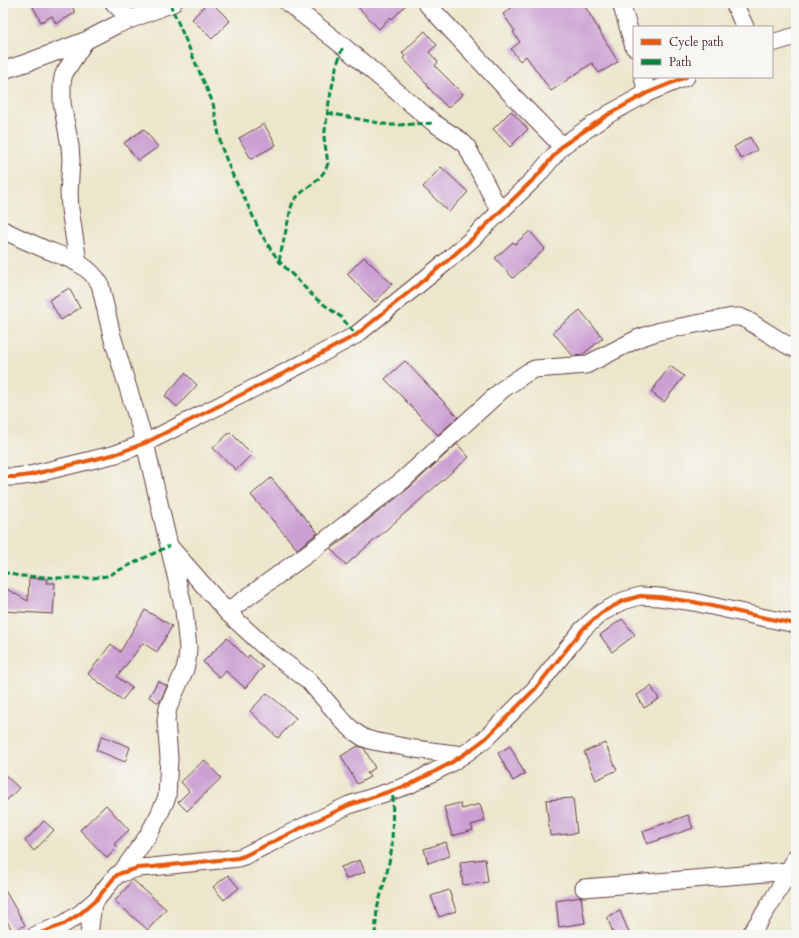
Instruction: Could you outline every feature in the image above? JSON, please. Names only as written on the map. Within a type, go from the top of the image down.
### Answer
[{"type":"street","points":[[114,3],[130,19]]},
{"type":"street","points":[[7,69],[85,41],[130,19],[174,3]]},
{"type":"street","points":[[288,3],[343,46],[434,123],[460,140],[467,147],[500,212]]},
{"type":"street","points":[[426,3],[510,94],[562,146]]},
{"type":"street","points":[[621,3],[633,44]]},
{"type":"street","points":[[734,3],[744,26]]},
{"type":"street","points":[[773,43],[796,36]]},
{"type":"street","points":[[78,262],[70,209],[69,192],[72,160],[62,103],[62,78],[85,41]]},
{"type":"street","points":[[643,78],[647,93]]},
{"type":"street","points":[[3,477],[30,475],[116,454],[145,443],[302,364],[356,335],[446,262],[473,238],[537,176],[562,146],[609,114],[647,93],[684,78]]},
{"type":"street","points":[[3,230],[78,262],[91,272],[100,284],[112,336],[145,443],[184,610],[188,648],[187,661],[168,708],[166,720],[169,758],[168,797],[147,837],[121,873]]},
{"type":"street","points":[[226,612],[314,549],[403,480],[503,389],[528,372],[586,365],[639,338],[660,331],[732,317],[740,317],[747,320],[796,349]]},
{"type":"street","points":[[169,546],[226,612],[268,650],[309,681],[346,724],[364,738],[415,749],[463,755]]},
{"type":"street","points":[[36,935],[64,924],[81,913],[97,899],[117,875],[121,873],[138,868],[244,856],[349,805],[409,785],[449,764],[485,739],[534,689],[583,629],[601,613],[623,601],[640,596],[659,597],[694,602],[796,624]]},
{"type":"street","points":[[584,888],[793,864]]},
{"type":"street","points":[[750,935],[765,913],[793,864]]},
{"type":"street","points":[[89,935],[93,903]]},
{"type":"building","points":[[31,3],[78,3],[72,6],[75,13],[56,24],[52,16],[41,22]]},
{"type":"building","points":[[207,3],[212,3],[230,21],[212,39],[192,19]]},
{"type":"building","points":[[354,3],[408,3],[392,19],[390,17],[379,29]]},
{"type":"building","points":[[518,3],[583,3],[618,62],[599,73],[592,63],[551,91],[526,56],[520,61],[511,49],[520,42],[513,32],[515,31],[503,14]]},
{"type":"building","points":[[425,31],[437,45],[429,52],[438,62],[435,66],[463,94],[448,108],[403,58],[405,56],[402,53]]},
{"type":"building","points":[[511,111],[528,129],[510,147],[493,129]]},
{"type":"building","points":[[264,124],[276,145],[251,159],[239,138]]},
{"type":"building","points":[[144,129],[158,147],[138,161],[124,143]]},
{"type":"building","points":[[750,137],[757,150],[741,159],[734,147]]},
{"type":"building","points":[[441,167],[468,192],[449,212],[423,187]]},
{"type":"building","points":[[530,231],[545,249],[513,278],[495,258],[513,242],[515,244]]},
{"type":"building","points":[[364,257],[392,284],[375,302],[347,274]]},
{"type":"building","points":[[69,288],[80,308],[61,320],[49,300]]},
{"type":"building","points":[[580,310],[603,338],[582,355],[573,356],[553,332]]},
{"type":"building","points":[[405,361],[458,417],[438,435],[385,379]]},
{"type":"building","points":[[670,366],[684,376],[664,402],[651,392]]},
{"type":"building","points":[[185,373],[197,385],[177,407],[165,396]]},
{"type":"building","points":[[230,432],[252,454],[236,470],[213,448]]},
{"type":"building","points":[[457,444],[469,457],[346,565],[331,549],[409,488]]},
{"type":"building","points":[[271,478],[318,533],[297,549],[251,495]]},
{"type":"building","points":[[29,578],[47,579],[46,583],[55,583],[53,614],[3,611],[3,587],[28,601]]},
{"type":"building","points":[[145,610],[172,626],[157,652],[143,643],[117,677],[132,688],[122,700],[88,674],[111,644],[120,652]]},
{"type":"building","points":[[622,619],[635,635],[612,652],[600,635]]},
{"type":"building","points":[[227,638],[247,658],[249,655],[263,667],[245,688],[226,671],[220,678],[203,662]]},
{"type":"building","points":[[158,681],[167,686],[159,703],[149,697]]},
{"type":"building","points":[[651,686],[659,699],[644,708],[637,695]]},
{"type":"building","points":[[267,693],[296,718],[278,738],[250,711]]},
{"type":"building","points":[[102,736],[130,747],[125,762],[96,750]]},
{"type":"building","points":[[605,743],[617,770],[596,780],[584,752]]},
{"type":"building","points":[[358,746],[364,748],[375,768],[367,773],[370,777],[357,784],[341,756]]},
{"type":"building","points":[[510,746],[525,774],[513,781],[498,753]]},
{"type":"building","points":[[204,760],[221,778],[187,811],[178,802],[189,791],[181,782]]},
{"type":"building","points":[[3,773],[19,788],[3,804]]},
{"type":"building","points":[[573,798],[577,833],[550,836],[546,800]]},
{"type":"building","points":[[460,803],[462,809],[480,804],[485,821],[471,825],[473,830],[452,836],[444,807]]},
{"type":"building","points":[[106,805],[129,830],[114,844],[118,847],[107,858],[80,830]]},
{"type":"building","points":[[688,815],[693,828],[647,844],[643,831]]},
{"type":"building","points":[[44,821],[54,830],[34,851],[25,841]]},
{"type":"building","points":[[446,842],[450,856],[428,863],[424,849]]},
{"type":"building","points":[[485,859],[488,882],[463,885],[460,862]]},
{"type":"building","points":[[360,860],[365,872],[346,879],[341,867]]},
{"type":"building","points":[[228,875],[239,888],[224,900],[213,887]]},
{"type":"building","points":[[133,880],[166,909],[148,930],[115,901]]},
{"type":"building","points":[[3,887],[25,925],[13,932],[3,914]]},
{"type":"building","points":[[449,890],[456,911],[439,917],[431,896]]},
{"type":"building","points":[[581,897],[585,923],[559,927],[556,901]]},
{"type":"building","points":[[620,911],[630,935],[614,935],[607,917]]},
{"type":"marked path","points":[[170,4],[213,103],[221,146],[233,176],[260,232],[279,261],[315,298],[341,317],[356,335]]},
{"type":"marked path","points":[[279,261],[293,202],[323,174],[328,163],[324,138],[336,68],[343,46]]},
{"type":"marked path","points":[[328,113],[389,125],[434,123]]},
{"type":"marked path","points":[[3,572],[19,576],[65,578],[93,578],[107,576],[169,546]]},
{"type":"marked path","points":[[375,935],[377,909],[392,848],[393,790]]},
{"type":"cycle path","points":[[3,477],[30,475],[116,454],[145,443],[302,364],[356,335],[446,262],[473,238],[537,176],[562,146],[609,114],[647,93],[684,78]]},
{"type":"cycle path","points":[[36,935],[64,924],[81,913],[97,899],[114,878],[121,873],[138,868],[238,858],[349,805],[409,785],[449,764],[485,739],[535,689],[583,629],[601,613],[623,601],[640,596],[659,597],[694,602],[796,624]]}]
